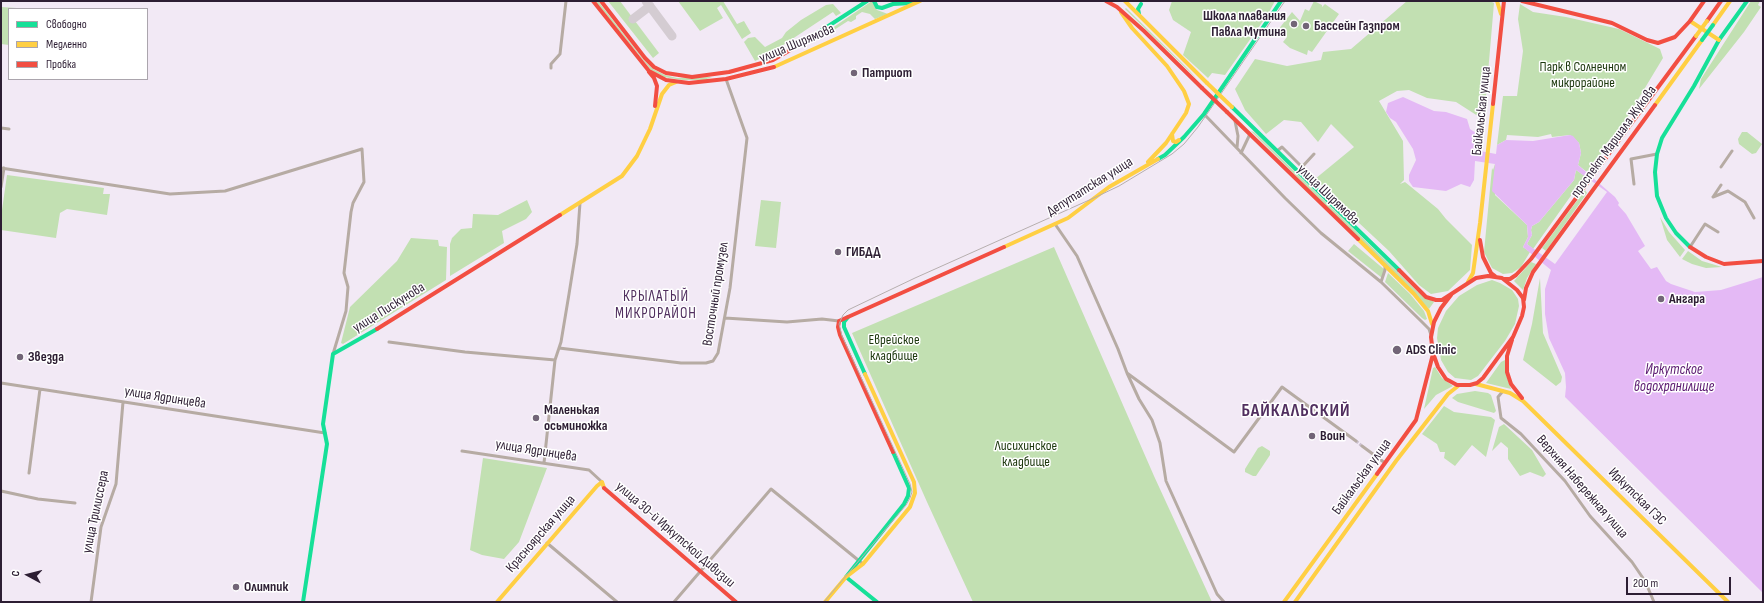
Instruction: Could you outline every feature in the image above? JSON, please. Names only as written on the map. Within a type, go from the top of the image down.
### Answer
[{"type":"main road","name":"улица Ширямова","points":[[593,1],[649,71],[659,77],[676,82],[696,83],[726,79],[761,71],[786,63],[920,1]]},
{"type":"main road","name":"улица Ширямова","points":[[601,1],[649,63],[666,73],[682,76],[704,76],[735,71],[773,60],[815,36],[867,1]]},
{"type":"main road","points":[[874,1],[877,6],[882,8],[893,4],[915,3]]},
{"type":"main road","points":[[1106,1],[1120,10],[1132,28],[1167,66],[1188,100],[1189,106],[1186,113],[1172,133],[1155,156],[1135,172]]},
{"type":"main road","name":"улица Ширямова","points":[[1125,1],[1416,289],[1426,297],[1436,300],[1442,300],[1451,295]]},
{"type":"main road","name":"Депутатская улица","points":[[839,321],[1069,217],[1109,187],[1165,155],[1184,137],[1204,114],[1281,1]]},
{"type":"main road","points":[[1496,1],[1502,17]]},
{"type":"main road","name":"Байкальская улица","points":[[1480,223],[1504,1]]},
{"type":"main road","points":[[1522,1],[1612,23],[1647,40],[1658,43],[1667,41],[1675,36],[1690,21],[1704,1]]},
{"type":"main road","name":"проспект Маршала Жукова","points":[[1502,278],[1507,280],[1513,277],[1531,259],[1721,1]]},
{"type":"main road","name":"проспект Маршала Жукова","points":[[1524,300],[1524,291],[1538,264],[1730,1]]},
{"type":"main road","points":[[1747,1],[1719,40],[1694,86],[1662,138],[1657,154],[1655,172],[1657,196],[1669,223],[1676,233],[1690,247],[1706,257],[1724,264],[1763,261]]},
{"type":"main road","points":[[1141,4],[1138,12],[1143,20]]},
{"type":"main road","name":"улица Ширямова","points":[[1120,10],[1144,31],[1414,294],[1430,315],[1433,328]]},
{"type":"main road","points":[[1690,21],[1719,40]]},
{"type":"main road","points":[[1168,35],[1166,39],[1168,44]]},
{"type":"main road","name":"улица Пискунова","points":[[649,71],[656,81],[657,94],[650,129]]},
{"type":"main road","name":"улица Пискунова","points":[[333,354],[382,326],[622,176],[637,156],[650,129],[662,94],[669,85],[676,82]]},
{"type":"main road","points":[[1244,128],[1249,124]]},
{"type":"main road","points":[[1172,133],[1172,140],[1174,142],[1184,137]]},
{"type":"main road","points":[[1480,223],[1482,254],[1491,273],[1502,278],[1516,288],[1524,300],[1522,314],[1507,358],[1508,375],[1514,389],[1530,407]]},
{"type":"main road","points":[[1467,284],[1473,274],[1480,223]]},
{"type":"main road","points":[[1496,276],[1479,277],[1451,295],[1438,314],[1433,328],[1433,353],[1442,374],[1451,382],[1460,386],[1476,384],[1504,391],[1520,398],[1530,407]]},
{"type":"main road","points":[[846,577],[863,564],[912,503],[915,488],[911,475],[844,327],[845,320],[849,316]]},
{"type":"main road","points":[[825,602],[904,504],[908,496],[909,488],[840,335],[838,326],[839,321]]},
{"type":"main road","points":[[1476,384],[1486,375],[1513,337]]},
{"type":"main road","name":"Байкальская улица","points":[[1284,602],[1418,416],[1433,353]]},
{"type":"main road","points":[[303,602],[327,444],[323,424],[333,354]]},
{"type":"main road","name":"Байкальская улица","points":[[1295,602],[1438,405],[1452,389],[1460,386]]},
{"type":"main road","name":"Иркутская ГЭС","points":[[1530,407],[1728,602]]},
{"type":"main road","name":"Красноярская улица","points":[[497,602],[596,486],[602,482]]},
{"type":"main road","name":"улица 30-й Иркутской Дивизии","points":[[602,482],[604,488],[736,602]]},
{"type":"main road","points":[[846,577],[876,602]]},
{"type":"street","points":[[551,68],[551,64],[560,54],[566,1]]},
{"type":"street","points":[[1537,1],[1541,6]]},
{"type":"street","name":"Восточный промузел","points":[[559,348],[675,362],[706,363],[713,361],[718,353],[725,318],[747,138],[726,79]]},
{"type":"street","points":[[1204,114],[1241,154],[1321,233],[1381,282],[1428,328],[1432,337]]},
{"type":"street","points":[[1235,119],[1238,136],[1237,148]]},
{"type":"street","points":[[1,128],[9,129]]},
{"type":"street","points":[[1241,154],[1250,134]]},
{"type":"street","points":[[1277,152],[1282,147],[1302,167],[1314,154]]},
{"type":"street","points":[[1,187],[2,168],[172,194],[225,191],[362,149],[364,182],[352,207],[344,273],[348,287],[346,311],[333,354]]},
{"type":"street","points":[[1722,167],[1732,151]]},
{"type":"street","points":[[1634,184],[1631,159],[1657,154]]},
{"type":"street","points":[[1721,185],[1712,197],[1728,191],[1745,202],[1754,218]]},
{"type":"street","points":[[544,463],[555,360],[559,348],[576,251],[580,203]]},
{"type":"street","points":[[1055,224],[1077,256],[1127,373],[1139,399],[1152,420],[1160,443],[1166,481],[1217,594],[1224,602]]},
{"type":"street","points":[[1690,247],[1705,224],[1718,232]]},
{"type":"street","points":[[1381,282],[1385,265]]},
{"type":"street","points":[[725,318],[787,322],[822,320],[839,321]]},
{"type":"street","points":[[389,342],[465,352],[555,360]]},
{"type":"street","points":[[1127,373],[1234,452],[1282,387],[1356,441]]},
{"type":"street","name":"улица Ядринцева","points":[[1,383],[325,433]]},
{"type":"street","points":[[1486,386],[1495,392],[1498,398]]},
{"type":"street","points":[[29,473],[40,389]]},
{"type":"street","points":[[1498,398],[1500,392],[1504,391]]},
{"type":"street","name":"Верхняя Набережная улица","points":[[1498,398],[1501,418],[1521,434],[1555,471],[1577,497],[1590,516],[1632,562],[1645,581],[1654,602]]},
{"type":"street","name":"улица Трилиссера","points":[[91,602],[101,527],[116,484],[123,402]]},
{"type":"street","points":[[1362,446],[1385,463]]},
{"type":"street","name":"улица Ядринцева","points":[[462,450],[589,470],[602,482]]},
{"type":"street","points":[[674,602],[771,489],[863,564]]},
{"type":"street","points":[[1,491],[32,498],[76,503]]},
{"type":"street","points":[[547,543],[617,602]]},
{"type":"green space","points":[[595,1],[598,1],[643,59],[653,69],[665,75],[677,78],[712,77],[704,80],[682,80],[664,77],[651,70]]},
{"type":"green space","points":[[608,1],[620,1],[659,53],[653,58]]},
{"type":"green space","points":[[678,1],[723,1],[737,24],[744,21],[751,33],[742,39],[721,5],[717,8],[723,18],[700,31]]},
{"type":"green space","points":[[872,1],[877,10],[888,14],[875,19],[870,14],[862,12],[856,16],[856,19],[851,22],[848,21],[820,39],[819,37]]},
{"type":"green space","points":[[1172,1],[1275,1],[1268,14],[1225,75],[1212,73],[1208,78],[1183,55],[1191,32],[1173,20],[1169,10]]},
{"type":"green space","name":"Бассейн Газпром","points":[[1314,1],[1322,5],[1322,7],[1325,4],[1339,14],[1312,52],[1308,50],[1307,55],[1290,48],[1283,42],[1287,37],[1278,30],[1292,12],[1300,21],[1305,9],[1309,11]]},
{"type":"green space","points":[[1407,1],[1490,1],[1494,3],[1485,108],[1481,118],[1456,102],[1427,98],[1409,90],[1397,91],[1379,101],[1403,141],[1404,180],[1400,184],[1405,182],[1438,209],[1472,245],[1470,270],[1448,291],[1431,294],[1419,285],[1389,251],[1343,208],[1346,207],[1315,179],[1354,147],[1331,124],[1318,142],[1301,122],[1284,120],[1266,134],[1245,110],[1235,89],[1255,59],[1287,66],[1321,60],[1323,52],[1351,49]]},
{"type":"green space","points":[[1751,1],[1760,1],[1758,5],[1761,7],[1744,32],[1699,89],[1701,79]]},
{"type":"green space","points":[[833,4],[841,13],[836,16],[833,12],[768,55],[755,61],[744,42],[748,38],[755,37],[765,47],[782,38],[786,32],[801,20],[826,5]]},
{"type":"green space","name":"Парк в Солнечном микрорайоне","points":[[1520,4],[1533,12],[1566,17],[1619,29],[1660,49],[1663,58],[1622,126],[1605,145],[1599,159],[1588,173],[1578,165],[1581,153],[1579,143],[1570,135],[1552,137],[1551,134],[1538,137],[1507,135],[1506,140],[1497,145],[1503,96],[1517,96],[1523,51],[1518,19]]},
{"type":"green space","points":[[1,7],[16,8],[8,8],[8,45],[1,44]]},
{"type":"green space","points":[[1126,8],[1187,68],[1197,79],[1125,9]]},
{"type":"green space","points":[[1251,131],[1254,132],[1418,292],[1434,302],[1429,309]]},
{"type":"green space","points":[[1742,132],[1747,132],[1762,144],[1756,153],[1752,154],[1739,144],[1738,139]]},
{"type":"green space","points":[[1495,164],[1495,195],[1527,225],[1528,237],[1523,247],[1530,252],[1521,267],[1512,273],[1503,274],[1492,268],[1484,252],[1492,168],[1493,170]]},
{"type":"green space","points":[[1576,170],[1585,176],[1533,249],[1527,244],[1532,235],[1532,226],[1539,222],[1574,180]]},
{"type":"green space","points":[[7,175],[104,188],[103,194],[110,194],[107,215],[67,209],[60,213],[56,238],[1,230],[1,217]]},
{"type":"green space","points":[[1585,190],[1587,193],[1546,251],[1542,248]]},
{"type":"green space","points":[[527,200],[532,212],[526,219],[502,231],[504,243],[450,276],[450,244],[452,238],[461,229],[472,228],[473,214],[498,215]]},
{"type":"green space","points":[[761,200],[781,202],[776,248],[755,246]]},
{"type":"green space","points":[[1660,217],[1669,232],[1685,250],[1680,257],[1667,240]]},
{"type":"green space","points":[[411,238],[438,240],[439,246],[447,247],[446,280],[343,344],[341,343],[350,307],[397,261]]},
{"type":"green space","points":[[1354,244],[1385,270],[1382,278],[1348,251]]},
{"type":"green space","name":"Лисихинское кладбище","points":[[1054,247],[1154,476],[1212,602],[973,602],[927,502],[852,333]]},
{"type":"green space","points":[[1688,251],[1702,261],[1722,267],[1706,268],[1692,264],[1682,259]]},
{"type":"green space","points":[[1531,262],[1536,264],[1527,278],[1523,290],[1514,281]]},
{"type":"green space","points":[[1388,273],[1410,294],[1424,311],[1427,319],[1425,320],[1422,318],[1385,282]]},
{"type":"green space","points":[[1540,278],[1543,333],[1562,377],[1561,382],[1556,386],[1523,360],[1532,324]]},
{"type":"green space","points":[[1492,280],[1512,290],[1518,299],[1519,306],[1515,324],[1505,341],[1478,376],[1471,380],[1455,378],[1448,372],[1441,360],[1437,338],[1438,328],[1446,311],[1459,296],[1477,285]]},
{"type":"green space","points":[[1505,360],[1506,374],[1511,389],[1486,383],[1501,362]]},
{"type":"green space","points":[[1435,367],[1442,378],[1453,386],[1436,395],[1424,409],[1433,368]]},
{"type":"green space","points":[[1475,391],[1488,393],[1491,395],[1496,411],[1494,413],[1458,402],[1452,398],[1457,394]]},
{"type":"green space","points":[[1444,406],[1454,412],[1491,417],[1495,420],[1486,457],[1472,445],[1455,466],[1444,458],[1445,452],[1440,452],[1437,444],[1422,434]]},
{"type":"green space","points":[[1504,424],[1532,450],[1546,474],[1543,477],[1530,472],[1520,476],[1508,459],[1508,448],[1501,442],[1492,451],[1499,427]]},
{"type":"green space","points":[[1262,446],[1270,451],[1270,455],[1256,476],[1253,476],[1245,472],[1245,469],[1258,448]]},
{"type":"green space","points":[[483,458],[547,468],[519,542],[504,559],[482,555],[470,550]]},
{"type":"water","name":"Иркутское водохранилище","points":[[1403,97],[1434,111],[1446,112],[1467,119],[1470,129],[1476,133],[1475,150],[1496,154],[1497,145],[1506,140],[1533,141],[1570,135],[1573,136],[1579,143],[1581,153],[1578,165],[1615,197],[1619,203],[1618,205],[1626,214],[1645,246],[1638,251],[1651,269],[1657,267],[1666,281],[1695,292],[1721,290],[1763,277],[1763,593],[1565,397],[1565,373],[1549,338],[1545,314],[1545,289],[1551,270],[1523,247],[1528,237],[1527,225],[1492,191],[1495,164],[1475,161],[1474,180],[1470,187],[1461,184],[1446,191],[1413,187],[1409,181],[1409,175],[1416,160],[1413,149],[1396,122],[1390,118],[1386,112],[1388,103]],"holes":[[[1576,170],[1607,192],[1555,264],[1527,244],[1532,235],[1532,226],[1539,222],[1574,180]]]},
{"type":"taxiway","points":[[646,1],[672,36]]},
{"type":"taxiway","points":[[633,19],[650,6]]},
{"type":"tunnel","points":[[1356,441],[1362,446]]},
{"type":"tram line","points":[[824,602],[906,505],[912,492],[910,484],[842,336],[839,324],[843,315],[848,310],[915,278],[1119,186],[1172,154],[1184,144],[1198,127],[1285,1]]},
{"type":"traffic: fast","points":[[799,45],[867,1]]},
{"type":"traffic: fast","points":[[874,1],[877,7],[882,8],[893,4],[912,3]]},
{"type":"traffic: fast","points":[[1158,159],[1165,155],[1184,137],[1204,114],[1281,1]]},
{"type":"traffic: fast","points":[[1690,247],[1676,233],[1666,218],[1657,196],[1655,172],[1657,154],[1662,138],[1694,86],[1719,40],[1747,1]]},
{"type":"traffic: fast","points":[[1139,14],[1138,9],[1141,4]]},
{"type":"traffic: fast","points":[[1702,40],[1713,25]]},
{"type":"traffic: fast","points":[[1232,107],[1399,270]]},
{"type":"traffic: fast","points":[[848,317],[844,322],[844,327],[865,374]]},
{"type":"traffic: fast","points":[[303,602],[327,444],[323,424],[333,354],[377,329]]},
{"type":"traffic: fast","points":[[846,577],[904,504],[908,496],[909,488],[893,452]]},
{"type":"traffic: fast","points":[[846,577],[877,602]]},
{"type":"traffic: slow","points":[[774,67],[920,1]]},
{"type":"traffic: slow","points":[[1125,1],[1207,83]]},
{"type":"traffic: slow","points":[[1497,1],[1501,14]]},
{"type":"traffic: slow","points":[[1713,25],[1730,1]]},
{"type":"traffic: slow","points":[[1121,12],[1132,28],[1167,66],[1184,91],[1189,104],[1186,113],[1166,143],[1148,162]]},
{"type":"traffic: slow","points":[[1690,21],[1719,40]]},
{"type":"traffic: slow","points":[[1696,36],[1707,21]]},
{"type":"traffic: slow","points":[[1655,105],[1702,40]]},
{"type":"traffic: slow","points":[[560,215],[622,176],[637,156],[650,129],[662,94],[669,85],[676,82]]},
{"type":"traffic: slow","points":[[1207,83],[1232,107]]},
{"type":"traffic: slow","points":[[1468,282],[1473,273],[1493,104]]},
{"type":"traffic: slow","points":[[1172,134],[1173,141],[1176,142],[1179,140]]},
{"type":"traffic: slow","points":[[1004,247],[1068,218],[1109,187],[1158,159]]},
{"type":"traffic: slow","points":[[1358,239],[1414,294],[1428,311],[1432,324]]},
{"type":"traffic: slow","points":[[825,602],[846,577],[863,564],[910,507],[915,493],[914,482],[865,374]]},
{"type":"traffic: slow","points":[[1476,384],[1510,393],[1523,401],[1728,602]]},
{"type":"traffic: slow","points":[[1295,602],[1396,461],[1448,394],[1458,386]]},
{"type":"traffic: slow","points":[[1284,602],[1377,474]]},
{"type":"traffic: slow","points":[[497,602],[597,486],[602,482],[604,488]]},
{"type":"traffic: jam","points":[[593,1],[649,71],[666,80],[689,83],[726,79],[774,67]]},
{"type":"traffic: jam","points":[[601,1],[645,58],[654,67],[666,73],[692,77],[729,72],[773,60],[799,45]]},
{"type":"traffic: jam","points":[[1106,1],[1117,7],[1144,31],[1202,88]]},
{"type":"traffic: jam","points":[[1493,104],[1504,1]]},
{"type":"traffic: jam","points":[[1522,1],[1612,23],[1647,40],[1658,43],[1675,37],[1690,21],[1704,1]]},
{"type":"traffic: jam","points":[[1707,21],[1721,1]]},
{"type":"traffic: jam","points":[[1504,279],[1510,279],[1516,275],[1531,259],[1696,36]]},
{"type":"traffic: jam","points":[[649,72],[654,78],[657,86],[655,106]]},
{"type":"traffic: jam","points":[[1202,88],[1227,112]]},
{"type":"traffic: jam","points":[[1524,300],[1526,288],[1533,272],[1655,105]]},
{"type":"traffic: jam","points":[[1227,112],[1358,239]]},
{"type":"traffic: jam","points":[[377,329],[560,215]]},
{"type":"traffic: jam","points":[[1480,240],[1483,257],[1491,273],[1495,276]]},
{"type":"traffic: jam","points":[[893,452],[840,335],[838,327],[839,321],[1004,247]]},
{"type":"traffic: jam","points":[[1690,247],[1706,257],[1724,264],[1763,261]]},
{"type":"traffic: jam","points":[[1399,270],[1426,297],[1436,300],[1442,300],[1476,278],[1488,276],[1502,278],[1517,290],[1523,298],[1524,307],[1522,316],[1513,337],[1483,378],[1477,383],[1470,385],[1457,385],[1446,379],[1438,367],[1433,353],[1431,337],[1434,322],[1441,308],[1451,295]]},
{"type":"traffic: jam","points":[[1512,340],[1507,356],[1507,372],[1511,384],[1522,398]]},
{"type":"traffic: jam","points":[[1377,474],[1416,420],[1433,354]]},
{"type":"traffic: jam","points":[[604,488],[736,602]]},
{"type":"place","name":"Школа плавания Павла Мутина","points":[[1294,24]]},
{"type":"place","name":"Бассейн Газпром","points":[[1306,26]]},
{"type":"place","name":"Патриот","points":[[854,73]]},
{"type":"place","name":"ГИБДД","points":[[838,252]]},
{"type":"place","name":"Ангара","points":[[1661,299]]},
{"type":"place","name":"ADS Clinic","points":[[1397,350]]},
{"type":"place","name":"Звезда","points":[[20,357]]},
{"type":"place","name":"Маленькая осьминожка","points":[[536,418]]},
{"type":"place","name":"Воин","points":[[1312,436]]},
{"type":"place","name":"Олимпик","points":[[236,587]]},
{"type":"district","name":"КРЫЛАТЫЙ МИКРОРАЙОН","points":[[656,306]]},
{"type":"district","name":"БАЙКАЛЬСКИЙ","points":[[1296,411]]},
{"type":"park label","name":"Еврейское кладбище","points":[[894,348]]}]
